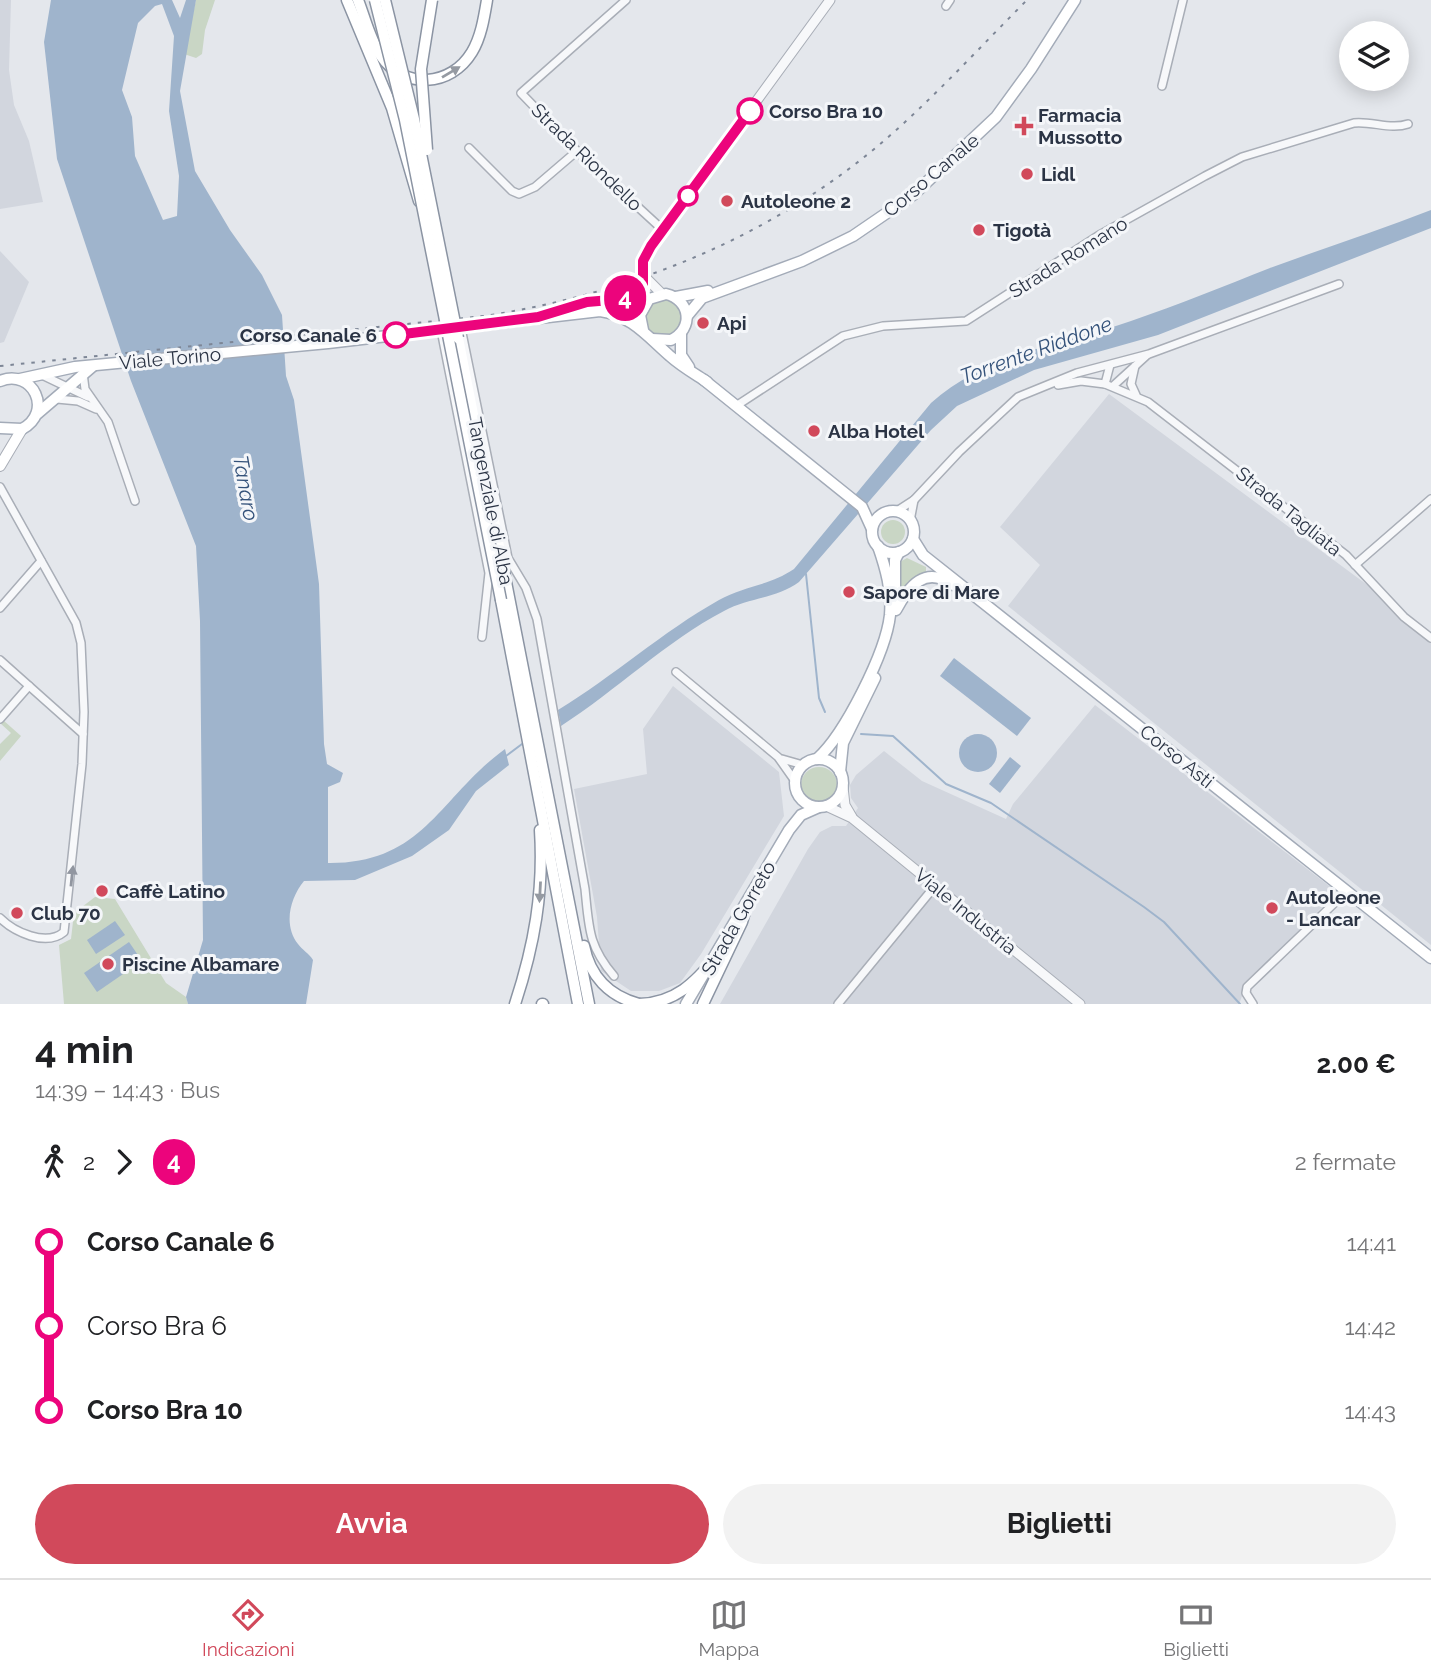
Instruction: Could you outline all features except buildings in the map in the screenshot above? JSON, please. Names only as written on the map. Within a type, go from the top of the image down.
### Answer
[{"type":"main road","points":[[347,0],[392,108],[414,192],[427,205],[434,187],[424,130],[421,82],[432,0]]},
{"type":"main road","points":[[358,0],[380,54],[392,69],[404,77],[429,80],[443,78],[466,61],[480,35],[487,0]]},
{"type":"main road","name":"Tangenziale di Alba","points":[[375,0],[427,205]]},
{"type":"main road","name":"Tangenziale di Alba","points":[[385,0],[589,1004]]},
{"type":"main road","name":"Corso Canale","points":[[687,316],[702,298],[802,261],[853,236],[913,195],[996,117],[1031,69],[1075,0]]},
{"type":"main road","name":"Corso Canale","points":[[676,298],[735,286]]},
{"type":"main road","points":[[442,330],[600,306],[643,304],[662,294],[676,298],[684,305],[687,316],[681,334],[681,355],[685,364],[864,508],[890,591],[887,632],[840,733],[817,759],[803,765],[795,786],[805,803],[822,807],[837,799],[843,787],[843,743],[882,664],[896,610],[895,560],[913,539]]},
{"type":"main road","points":[[643,304],[640,321],[648,335],[667,341],[681,334]]},
{"type":"main road","points":[[538,317],[612,313],[648,335],[671,357],[707,382]]},
{"type":"main road","name":"Viale Torino","points":[[0,381],[109,363],[442,330]]},
{"type":"main road","name":"Viale Torino","points":[[22,429],[71,387],[83,372],[96,365]]},
{"type":"main road","points":[[20,379],[36,393],[37,414]]},
{"type":"main road","points":[[0,428],[22,429],[0,466]]},
{"type":"main road","points":[[864,508],[891,512],[911,520],[913,539],[923,555]]},
{"type":"main road","points":[[872,528],[877,519],[891,512]]},
{"type":"main road","points":[[878,546],[887,552],[901,551],[923,555]]},
{"type":"main road","name":"Corso Asti","points":[[923,555],[1431,958]]},
{"type":"main road","points":[[896,610],[915,582],[936,576],[956,587],[1042,656],[1062,664]]},
{"type":"main road","name":"Tangenziale di Alba","points":[[505,599],[578,1004]]},
{"type":"main road","points":[[817,759],[831,762],[841,772]]},
{"type":"main road","points":[[515,1004],[532,954],[538,917],[541,868],[535,775]]},
{"type":"main road","name":"Strada Gorreto","points":[[789,830],[795,786]]},
{"type":"main road","name":"Strada Gorreto","points":[[686,1004],[717,956],[789,830],[801,815],[822,807]]},
{"type":"main road","points":[[559,849],[586,956],[594,973],[615,995],[639,1004],[667,1000],[680,994],[701,976],[717,956]]},
{"type":"main road","points":[[704,1004],[742,922],[748,902]]},
{"type":"street","name":"Strada Riondello","points":[[626,0],[522,93],[577,151],[663,230]]},
{"type":"street","points":[[557,313],[587,302],[634,298],[641,291],[645,277],[643,261],[663,230],[830,0]]},
{"type":"street","points":[[1161,86],[1183,0]]},
{"type":"street","name":"Strada Romano","points":[[736,406],[843,336],[883,326],[966,321],[1101,234],[1242,158],[1354,123],[1368,121],[1401,127],[1408,124]]},
{"type":"street","points":[[469,148],[512,191],[519,194],[535,187],[577,151]]},
{"type":"street","points":[[645,277],[662,294]]},
{"type":"street","name":"Strada Tagliata","points":[[891,512],[914,500],[958,452],[1018,397],[1077,373],[1149,354],[1339,284]]},
{"type":"street","points":[[461,328],[508,558],[526,588],[535,611],[585,889],[589,935],[599,959],[614,976]]},
{"type":"street","points":[[442,330],[489,573],[482,637]]},
{"type":"street","name":"Strada Tagliata","points":[[1109,385],[1149,354]]},
{"type":"street","points":[[1109,385],[1110,365]]},
{"type":"street","points":[[1135,365],[1131,384],[1137,396]]},
{"type":"street","points":[[83,372],[89,397]]},
{"type":"street","points":[[41,375],[89,397],[102,414],[135,501]]},
{"type":"street","name":"Strada Tagliata","points":[[1050,386],[1081,381],[1109,385],[1137,396],[1233,466],[1355,565],[1404,617],[1431,638]]},
{"type":"street","points":[[57,400],[86,403],[102,414]]},
{"type":"street","points":[[0,487],[79,632],[83,734],[73,868],[64,932],[55,937],[28,935],[14,931],[0,918]]},
{"type":"street","points":[[1355,565],[1431,499]]},
{"type":"street","points":[[911,520],[914,500]]},
{"type":"street","points":[[0,608],[41,562]]},
{"type":"street","points":[[0,660],[83,734]]},
{"type":"street","points":[[676,672],[778,757],[795,786]]},
{"type":"street","points":[[0,719],[29,686]]},
{"type":"street","points":[[778,757],[803,765]]},
{"type":"street","points":[[843,787],[845,805],[852,818]]},
{"type":"street","name":"Viale Industria","points":[[822,807],[852,818],[1080,1004]]},
{"type":"street","points":[[838,1004],[935,886]]},
{"type":"street","points":[[1253,1004],[1246,993],[1247,987],[1347,891]]},
{"type":"shaded area","points":[[0,0],[11,0],[9,70],[14,105],[29,141],[43,202],[0,209]]},
{"type":"shaded area","points":[[0,251],[29,282],[4,342],[0,343]]},
{"type":"shaded area","points":[[1109,394],[1431,632],[1431,945],[1008,606],[1040,565],[1000,527]]},
{"type":"shaded area","points":[[673,686],[779,772],[784,816],[701,954],[680,983],[659,991],[631,991],[601,971],[597,917],[574,789],[647,774],[643,729]]},
{"type":"shaded area","points":[[1095,705],[1337,892],[1247,983],[1239,1004],[720,1004],[808,849],[820,832],[832,826],[846,826],[858,808],[851,798],[850,785],[856,775],[884,751],[922,781],[1006,819],[1013,804]]},
{"type":"green space","points":[[196,0],[215,0],[205,30],[202,54],[196,58],[184,54]]},
{"type":"green space","points":[[664,299],[677,305],[683,318],[677,331],[664,337],[651,331],[645,318],[651,305]]},
{"type":"green space","points":[[893,520],[901,524],[905,532],[901,540],[893,544],[885,540],[881,532],[885,524]]},
{"type":"green space","points":[[907,558],[926,567],[926,574],[900,595],[898,563]]},
{"type":"green space","points":[[3,720],[21,736],[0,761],[0,744],[11,733],[0,723]]},
{"type":"green space","points":[[819,767],[831,773],[837,785],[831,797],[819,803],[807,797],[801,785],[807,773]]},
{"type":"green space","name":"Piscine Albamare","points":[[95,897],[115,899],[166,983],[186,997],[188,1004],[64,1004],[59,945],[71,939],[74,913]]},
{"type":"water","name":"Tanaro","points":[[51,0],[172,0],[180,18],[186,0],[196,0],[180,91],[195,171],[230,230],[262,275],[282,315],[286,376],[294,400],[319,584],[324,744],[327,764],[343,773],[340,782],[328,787],[328,863],[360,860],[387,852],[409,840],[505,749],[509,765],[476,791],[449,830],[412,856],[355,880],[304,881],[292,903],[290,920],[293,937],[313,960],[306,1004],[188,1004],[186,997],[203,940],[200,621],[196,546],[131,381],[57,159],[44,42]],"holes":[[[162,4],[174,36],[169,111],[179,176],[177,216],[163,220],[135,156],[132,117],[122,90],[138,23],[155,6]]]},
{"type":"water","points":[[1431,210],[1431,228],[1158,335],[1034,370],[957,406],[931,430],[799,582],[781,592],[733,606],[702,623],[561,726],[558,710],[678,626],[728,595],[775,579],[794,569],[931,403],[976,372],[1026,352],[1149,315]]},
{"type":"water","points":[[954,658],[1031,718],[1017,736],[940,676]]},
{"type":"water","points":[[978,734],[992,739],[997,753],[992,767],[978,772],[964,767],[959,753],[964,739]]},
{"type":"water","points":[[1010,757],[1021,766],[1000,793],[989,784]]},
{"type":"water","points":[[115,921],[125,935],[96,954],[87,940]]},
{"type":"water","points":[[129,942],[142,961],[97,992],[84,973]]},
{"type":"waterway","points":[[806,574],[819,698],[825,712]]},
{"type":"waterway","points":[[861,734],[893,736],[946,784],[991,803],[1144,907],[1164,922],[1240,1004]]},
{"type":"waterway","name":"Torrente Riddone","points":[[506,756],[522,744]]},
{"type":"railway","points":[[0,366],[484,316],[591,293],[642,277],[693,258],[742,235],[790,209],[835,179],[917,111],[1027,0]]},
{"type":"bus line","name":"4","points":[[396,335],[538,317],[557,313],[575,304],[601,299],[634,298],[643,286],[643,261],[651,246],[750,111]]},
{"type":"place","name":"Corso Bra 10","points":[[750,111]]},
{"type":"place","name":"Farmacia Mussotto","points":[[1024,126]]},
{"type":"place","name":"Lidl","points":[[1027,174]]},
{"type":"place","name":"Autoleone 2","points":[[727,201]]},
{"type":"place","name":"Tigotà","points":[[979,230]]},
{"type":"place","name":"Api","points":[[703,323]]},
{"type":"place","name":"Corso Canale 6","points":[[396,335]]},
{"type":"place","name":"Alba Hotel","points":[[814,431]]},
{"type":"place","name":"Sapore di Mare","points":[[849,592]]},
{"type":"place","name":"Caffè Latino","points":[[102,891]]},
{"type":"place","name":"Autoleone - Lancar","points":[[1272,908]]},
{"type":"place","name":"Club 70","points":[[17,913]]},
{"type":"place","name":"Piscine Albamare","points":[[108,964]]}]
